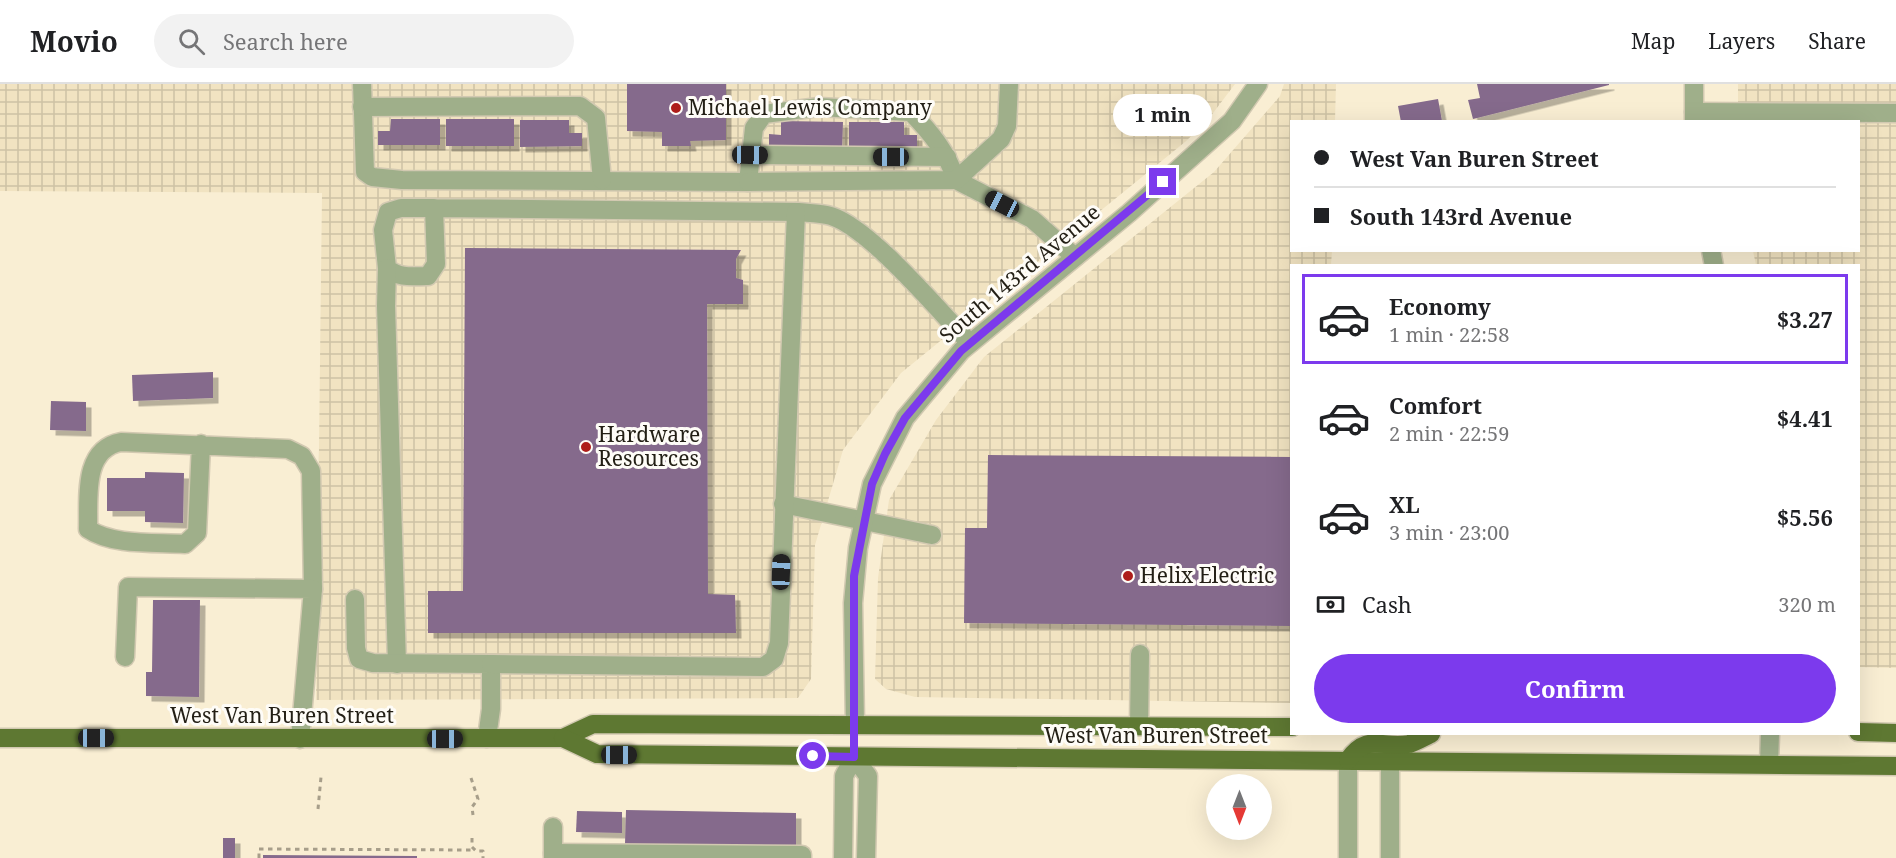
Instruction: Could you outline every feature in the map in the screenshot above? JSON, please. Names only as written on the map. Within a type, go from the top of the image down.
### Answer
[{"type":"main road","name":"West Van Buren Street","points":[[0,738],[563,738],[593,724],[1290,728]]},
{"type":"main road","points":[[854,757],[855,724]]},
{"type":"main road","points":[[1860,732],[1896,733]]},
{"type":"main road","points":[[1348,760],[1358,747],[1365,744],[1409,744],[1429,735]]},
{"type":"main road","name":"West Van Buren Street","points":[[563,738],[597,754],[1896,766]]},
{"type":"street","points":[[362,84],[365,172],[372,177],[402,180],[748,182],[957,180],[1032,219],[1075,257]]},
{"type":"street","points":[[957,180],[1001,139],[1007,126],[1009,84]]},
{"type":"street","name":"South 143rd Avenue","points":[[855,724],[853,603],[855,567],[872,484],[905,418],[941,372],[970,343],[1075,257],[1232,122],[1258,84]]},
{"type":"street","points":[[1694,84],[1694,117],[1896,113]]},
{"type":"street","points":[[362,107],[580,106],[596,118],[602,180]]},
{"type":"street","points":[[748,182],[754,128],[764,114],[819,107],[911,112],[934,137],[947,157],[957,180]]},
{"type":"street","points":[[750,155],[947,157]]},
{"type":"street","points":[[398,664],[386,306],[387,268],[383,231],[388,212],[401,208],[434,208],[796,212],[830,216],[849,225],[884,253],[970,343]]},
{"type":"street","points":[[387,268],[404,276],[428,276],[436,264],[434,208]]},
{"type":"street","points":[[355,599],[358,659],[373,663],[763,667],[774,659],[779,643],[796,212]]},
{"type":"street","points":[[201,444],[197,533],[192,540],[185,544],[122,540],[95,534],[88,529],[89,475],[98,454],[110,444],[201,444],[288,449],[302,456],[308,463],[311,483],[313,589],[300,739]]},
{"type":"street","points":[[783,504],[932,535]]},
{"type":"street","points":[[125,657],[128,586],[313,589]]},
{"type":"street","points":[[1139,726],[1140,654]]},
{"type":"street","points":[[487,738],[491,709],[491,664]]},
{"type":"street","points":[[1769,764],[1770,735]]},
{"type":"street","points":[[843,858],[844,776],[854,757],[868,776],[866,858]]},
{"type":"street","points":[[1348,760],[1348,858]]},
{"type":"street","points":[[1390,761],[1390,858]]},
{"type":"street","points":[[553,827],[553,856],[802,855],[802,858]]},
{"type":"path","points":[[318,809],[321,777]]},
{"type":"path","points":[[471,778],[478,799],[472,807],[473,815]]},
{"type":"path","points":[[472,838],[475,850]]},
{"type":"path","points":[[259,858],[259,849],[475,850],[483,851],[483,858]]},
{"type":"shaded area","points":[[0,84],[1235,84],[1207,121],[1185,142],[901,373],[843,450],[815,545],[811,679],[798,698],[316,700],[322,193],[0,191]]},
{"type":"shaded area","points":[[1284,84],[1336,84],[1335,120],[1290,120],[1290,252],[1332,252],[1331,264],[1290,264],[1290,703],[915,697],[886,689],[875,679],[878,578],[889,500],[936,420],[984,357],[1214,172],[1280,96]]},
{"type":"shaded area","points":[[1738,84],[1896,84],[1896,668],[1860,667],[1860,264],[1756,264],[1753,252],[1860,252],[1860,120],[1738,120]]},
{"type":"building","name":"Michael Lewis Company","points":[[627,84],[726,84],[726,140],[690,141],[691,146],[662,146],[662,132],[627,131]]},
{"type":"building","points":[[1477,84],[1609,85],[1473,119],[1468,100],[1480,98]]},
{"type":"building","points":[[1438,99],[1442,120],[1401,120],[1398,106]]},
{"type":"building","points":[[391,119],[440,119],[440,145],[378,145],[378,131],[390,131]]},
{"type":"building","points":[[446,119],[514,119],[514,146],[446,146]]},
{"type":"building","points":[[520,120],[569,120],[569,133],[582,133],[582,146],[520,147]]},
{"type":"building","points":[[781,121],[843,122],[842,148],[769,147],[769,134],[781,135]]},
{"type":"building","points":[[849,122],[904,122],[904,135],[917,135],[917,149],[849,149]]},
{"type":"building","name":"Hardware Resources","points":[[465,248],[741,250],[736,259],[736,278],[743,280],[743,304],[707,304],[708,594],[735,595],[736,633],[428,633],[428,591],[463,591]]},
{"type":"building","points":[[213,372],[213,398],[133,401],[132,375]]},
{"type":"building","points":[[51,401],[86,402],[86,431],[50,430]]},
{"type":"building","name":"Helix Electric","points":[[988,455],[1290,457],[1290,626],[964,623],[965,528],[987,528]]},
{"type":"building","points":[[145,472],[184,473],[183,523],[145,522],[145,511],[107,511],[107,478],[145,478]]},
{"type":"building","points":[[153,600],[200,600],[199,697],[146,696],[146,672],[152,672]]},
{"type":"building","points":[[626,810],[796,813],[796,846],[625,844]]},
{"type":"building","points":[[577,811],[622,812],[622,833],[576,832]]},
{"type":"building","points":[[223,838],[235,838],[235,858],[223,858]]},
{"type":"building","points":[[263,855],[417,856],[417,858],[263,858]]},
{"type":"place","name":"Michael Lewis Company","points":[[676,108]]},
{"type":"place","name":"Hardware Resources","points":[[586,447]]},
{"type":"place","name":"Helix Electric","points":[[1128,576]]},
{"type":"route","points":[[813,756],[854,757],[853,603],[858,548],[872,484],[905,418],[941,372],[961,351],[1129,213],[1163,182]]}]
